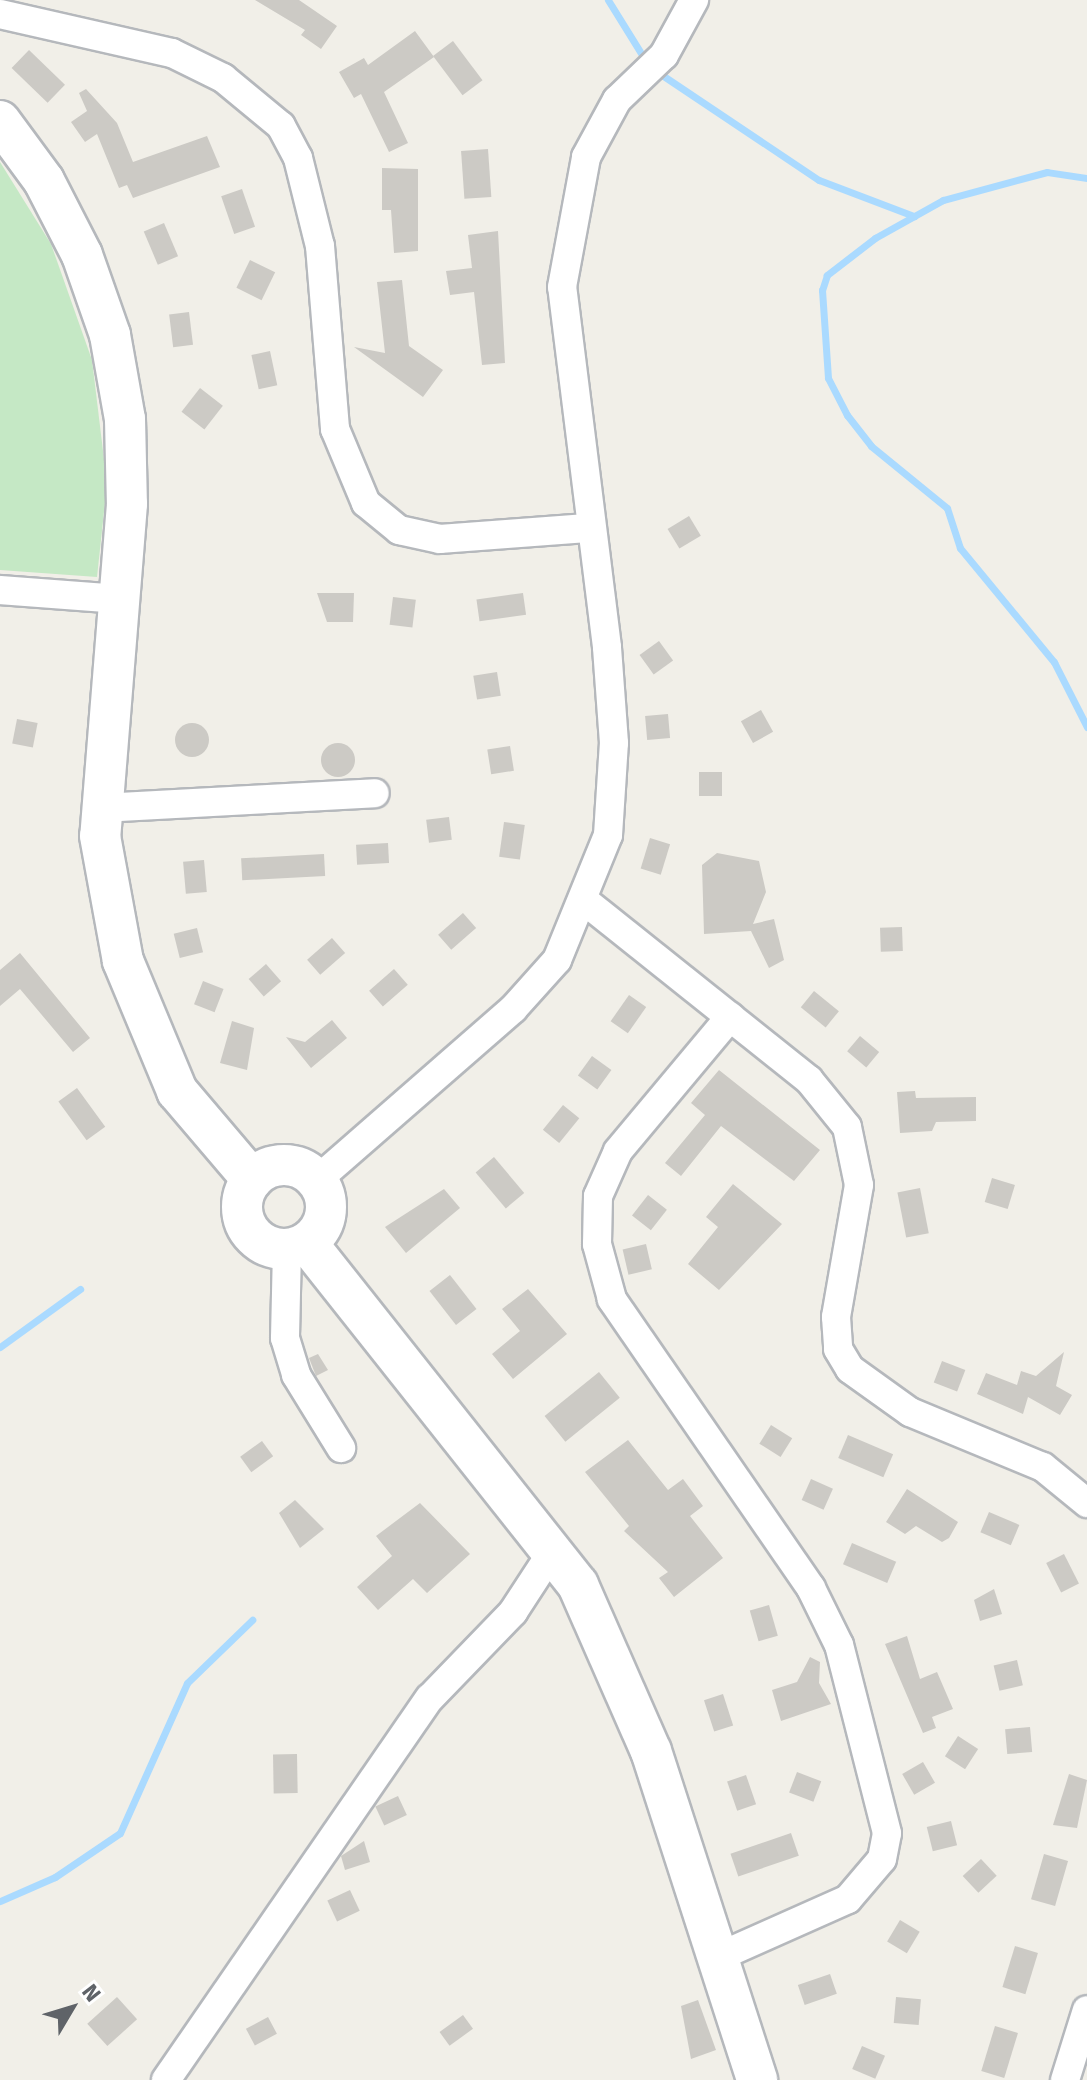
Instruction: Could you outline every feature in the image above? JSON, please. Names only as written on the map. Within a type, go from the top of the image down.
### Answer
[{"type":"street","points":[[317,1180],[513,1009],[557,960],[586,902],[608,835],[614,743],[587,528],[562,287],[586,157],[617,100],[664,55],[694,0]]},
{"type":"street","points":[[0,14],[172,53],[223,78],[281,126],[298,158],[320,246],[335,429],[366,503],[399,530],[440,539],[587,528]]},
{"type":"street","points":[[0,121],[64,216],[110,335],[128,462],[101,808],[109,899],[147,1030],[209,1137],[252,1179]]},
{"type":"street","points":[[0,590],[119,599]]},
{"type":"street","points":[[101,808],[375,793]]},
{"type":"street","points":[[586,902],[809,1080],[847,1127],[859,1185],[836,1317],[838,1349],[850,1369],[910,1412],[1043,1467],[1087,1503]]},
{"type":"street","points":[[718,1957],[848,1899],[882,1859],[887,1833],[839,1645],[811,1588],[612,1299],[597,1244],[598,1196],[618,1151],[730,1017]]},
{"type":"street","points":[[341,1448],[296,1375],[285,1338],[297,1246],[326,1215],[317,1180],[290,1164],[252,1179],[242,1205],[250,1231],[297,1246],[554,1549],[616,1665],[718,1957],[757,2080]]},
{"type":"street","points":[[166,2080],[430,1698],[513,1612],[554,1549]]},
{"type":"street","points":[[1065,2080],[1087,2010]]},
{"type":"green space","points":[[0,162],[51,244],[92,360],[107,484],[97,577],[0,570]]},
{"type":"building","points":[[255,0],[299,0],[337,26],[321,49],[301,35],[305,30]]},
{"type":"building","points":[[415,31],[434,57],[384,92],[408,143],[389,152],[361,94],[354,98],[339,72],[364,58],[368,65]]},
{"type":"building","points":[[453,41],[482,80],[463,95],[433,56]]},
{"type":"building","points":[[29,50],[65,85],[48,103],[12,68]]},
{"type":"building","points":[[86,89],[117,123],[133,162],[207,136],[220,167],[133,198],[127,185],[119,188],[97,134],[85,142],[71,122],[87,111],[79,93]]},
{"type":"building","points":[[488,149],[491,197],[464,199],[461,151]]},
{"type":"building","points":[[382,168],[418,169],[418,251],[394,253],[391,210],[382,210]]},
{"type":"building","points":[[242,189],[255,227],[234,234],[221,196]]},
{"type":"building","points":[[164,223],[178,256],[158,265],[144,232]]},
{"type":"building","points":[[498,231],[505,363],[482,365],[474,292],[450,295],[446,271],[472,268],[468,235]]},
{"type":"building","points":[[250,260],[275,272],[262,300],[236,288]]},
{"type":"building","points":[[402,280],[409,346],[443,370],[423,397],[354,347],[385,353],[377,282]]},
{"type":"building","points":[[189,312],[193,345],[173,347],[169,314]]},
{"type":"building","points":[[270,351],[277,385],[259,389],[251,355]]},
{"type":"building","points":[[200,388],[223,406],[204,429],[182,412]]},
{"type":"building","points":[[689,516],[701,536],[679,549],[668,529]]},
{"type":"building","points":[[317,593],[354,593],[353,622],[327,622]]},
{"type":"building","points":[[523,593],[526,615],[480,621],[476,600]]},
{"type":"building","points":[[393,597],[416,600],[412,628],[390,625]]},
{"type":"building","points":[[659,641],[673,660],[654,675],[640,655]]},
{"type":"building","points":[[497,672],[501,696],[477,699],[473,676]]},
{"type":"building","points":[[761,710],[773,732],[753,743],[741,721]]},
{"type":"building","points":[[668,714],[670,738],[647,740],[645,716]]},
{"type":"building","points":[[17,719],[38,723],[33,748],[12,744]]},
{"type":"building","points":[[192,723],[204,728],[209,740],[204,752],[192,757],[180,752],[175,740],[180,728]]},
{"type":"building","points":[[338,743],[350,748],[355,760],[350,772],[338,777],[326,772],[321,760],[326,748]]},
{"type":"building","points":[[510,746],[514,771],[491,774],[487,750]]},
{"type":"building","points":[[699,772],[722,772],[722,796],[699,796]]},
{"type":"building","points":[[449,817],[452,840],[429,843],[426,820]]},
{"type":"building","points":[[504,822],[525,825],[520,860],[499,857]]},
{"type":"building","points":[[650,838],[670,844],[661,875],[641,869]]},
{"type":"building","points":[[388,843],[389,863],[357,865],[356,845]]},
{"type":"building","points":[[717,853],[759,861],[766,892],[753,924],[774,919],[784,960],[769,968],[751,931],[704,934],[702,865]]},
{"type":"building","points":[[324,854],[325,876],[242,880],[241,858]]},
{"type":"building","points":[[204,860],[207,892],[186,894],[183,862]]},
{"type":"building","points":[[463,913],[476,928],[451,950],[438,935]]},
{"type":"building","points":[[902,927],[903,951],[881,952],[880,928]]},
{"type":"building","points":[[197,928],[203,952],[180,958],[174,934]]},
{"type":"building","points":[[332,938],[345,953],[320,975],[307,960]]},
{"type":"building","points":[[20,953],[90,1038],[73,1052],[20,989],[0,1006],[0,970]]},
{"type":"building","points":[[266,964],[281,981],[264,996],[249,979]]},
{"type":"building","points":[[394,969],[408,985],[383,1006],[369,991]]},
{"type":"building","points":[[203,981],[224,989],[215,1012],[194,1004]]},
{"type":"building","points":[[814,991],[839,1011],[826,1027],[801,1007]]},
{"type":"building","points":[[629,995],[646,1007],[628,1033],[611,1021]]},
{"type":"building","points":[[332,1020],[347,1038],[311,1068],[286,1037],[305,1042]]},
{"type":"building","points":[[232,1021],[254,1028],[247,1070],[220,1063]]},
{"type":"building","points":[[860,1036],[879,1052],[866,1067],[847,1051]]},
{"type":"building","points":[[592,1056],[611,1070],[597,1090],[578,1075]]},
{"type":"building","points":[[719,1070],[820,1150],[794,1181],[721,1126],[681,1176],[665,1163],[705,1115],[691,1103]]},
{"type":"building","points":[[77,1088],[105,1127],[87,1140],[58,1102]]},
{"type":"building","points":[[915,1091],[916,1098],[976,1097],[976,1121],[936,1122],[932,1131],[900,1133],[897,1092]]},
{"type":"building","points":[[563,1105],[579,1118],[559,1143],[543,1130]]},
{"type":"building","points":[[494,1157],[524,1193],[506,1208],[476,1172]]},
{"type":"building","points":[[992,1178],[1015,1185],[1008,1209],[985,1202]]},
{"type":"building","points":[[733,1184],[782,1224],[719,1290],[688,1264],[718,1227],[706,1217]]},
{"type":"building","points":[[920,1188],[929,1233],[906,1238],[897,1192]]},
{"type":"building","points":[[444,1189],[460,1208],[406,1253],[385,1227]]},
{"type":"building","points":[[648,1195],[667,1210],[651,1230],[632,1215]]},
{"type":"building","points":[[646,1244],[652,1269],[628,1275],[623,1249]]},
{"type":"building","points":[[450,1275],[476,1309],[456,1325],[430,1291]]},
{"type":"building","points":[[528,1289],[567,1334],[513,1379],[492,1354],[520,1331],[502,1309]]},
{"type":"building","points":[[1064,1352],[1056,1386],[1072,1395],[1060,1415],[1028,1397],[1023,1414],[977,1394],[986,1373],[1017,1385],[1021,1371],[1036,1376]]},
{"type":"building","points":[[318,1354],[328,1370],[316,1376],[309,1358]]},
{"type":"building","points":[[942,1361],[965,1370],[957,1391],[934,1382]]},
{"type":"building","points":[[599,1372],[620,1398],[565,1442],[545,1416]]},
{"type":"building","points":[[771,1425],[792,1438],[781,1457],[759,1444]]},
{"type":"building","points":[[848,1435],[893,1454],[883,1477],[838,1458]]},
{"type":"building","points":[[628,1440],[668,1490],[683,1479],[703,1506],[690,1516],[723,1558],[674,1597],[659,1578],[668,1572],[624,1531],[629,1526],[585,1472]]},
{"type":"building","points":[[262,1441],[273,1456],[251,1472],[240,1457]]},
{"type":"building","points":[[811,1479],[833,1489],[824,1510],[802,1500]]},
{"type":"building","points":[[907,1489],[958,1522],[949,1538],[942,1542],[916,1526],[905,1534],[886,1522]]},
{"type":"building","points":[[295,1500],[324,1529],[300,1548],[279,1513]]},
{"type":"building","points":[[420,1503],[470,1554],[427,1593],[413,1579],[378,1610],[357,1587],[392,1556],[376,1536]]},
{"type":"building","points":[[989,1512],[1019,1525],[1011,1545],[980,1532]]},
{"type":"building","points":[[852,1543],[896,1562],[887,1583],[843,1564]]},
{"type":"building","points":[[1064,1554],[1079,1583],[1061,1592],[1046,1563]]},
{"type":"building","points":[[994,1589],[1002,1614],[980,1621],[974,1600]]},
{"type":"building","points":[[769,1605],[778,1636],[759,1641],[750,1611]]},
{"type":"building","points":[[907,1636],[920,1679],[937,1672],[953,1709],[932,1717],[936,1728],[923,1733],[885,1644]]},
{"type":"building","points":[[810,1657],[820,1662],[819,1683],[831,1704],[781,1721],[772,1690],[797,1682]]},
{"type":"building","points":[[1017,1660],[1023,1685],[999,1691],[994,1665]]},
{"type":"building","points":[[723,1694],[733,1725],[714,1732],[704,1700]]},
{"type":"building","points":[[1030,1727],[1032,1752],[1007,1754],[1005,1729]]},
{"type":"building","points":[[958,1736],[978,1749],[965,1769],[945,1756]]},
{"type":"building","points":[[273,1754],[297,1754],[298,1793],[274,1793]]},
{"type":"building","points":[[923,1762],[935,1783],[914,1795],[902,1774]]},
{"type":"building","points":[[797,1772],[821,1781],[813,1802],[789,1793]]},
{"type":"building","points":[[1069,1774],[1087,1780],[1077,1828],[1053,1825]]},
{"type":"building","points":[[746,1775],[756,1804],[737,1811],[727,1782]]},
{"type":"building","points":[[398,1796],[407,1815],[384,1826],[375,1807]]},
{"type":"building","points":[[951,1821],[957,1845],[933,1851],[927,1827]]},
{"type":"building","points":[[791,1833],[799,1856],[738,1877],[730,1854]]},
{"type":"building","points":[[364,1841],[370,1862],[345,1870],[341,1856]]},
{"type":"building","points":[[1044,1854],[1068,1861],[1055,1906],[1031,1899]]},
{"type":"building","points":[[981,1859],[997,1876],[978,1893],[963,1876]]},
{"type":"building","points":[[350,1890],[360,1911],[337,1921],[327,1901]]},
{"type":"building","points":[[900,1920],[920,1932],[907,1953],[887,1941]]},
{"type":"building","points":[[1015,1946],[1038,1953],[1025,1994],[1002,1987]]},
{"type":"building","points":[[830,1974],[837,1994],[805,2005],[798,1985]]},
{"type":"building","points":[[117,1997],[137,2019],[107,2046],[87,2024]]},
{"type":"building","points":[[896,1997],[921,1999],[919,2025],[894,2023]]},
{"type":"building","points":[[698,2000],[716,2050],[691,2059],[681,2006]]},
{"type":"building","points":[[463,2015],[473,2029],[450,2046],[440,2032]]},
{"type":"building","points":[[268,2017],[277,2034],[255,2046],[246,2029]]},
{"type":"building","points":[[995,2026],[1018,2033],[1004,2078],[981,2071]]},
{"type":"building","points":[[862,2046],[885,2056],[875,2079],[852,2069]]},
{"type":"waterway","points":[[608,0],[647,63]]},
{"type":"waterway","points":[[656,71],[819,180],[914,216]]},
{"type":"waterway","points":[[1087,178],[1047,172],[943,200],[875,238],[827,275],[822,290],[828,378],[847,415],[871,446],[947,508],[960,548],[1054,662],[1087,727]]},
{"type":"waterway","points":[[0,1347],[80,1289]]},
{"type":"waterway","points":[[0,1901],[55,1877],[120,1833],[187,1683],[252,1620]]}]
